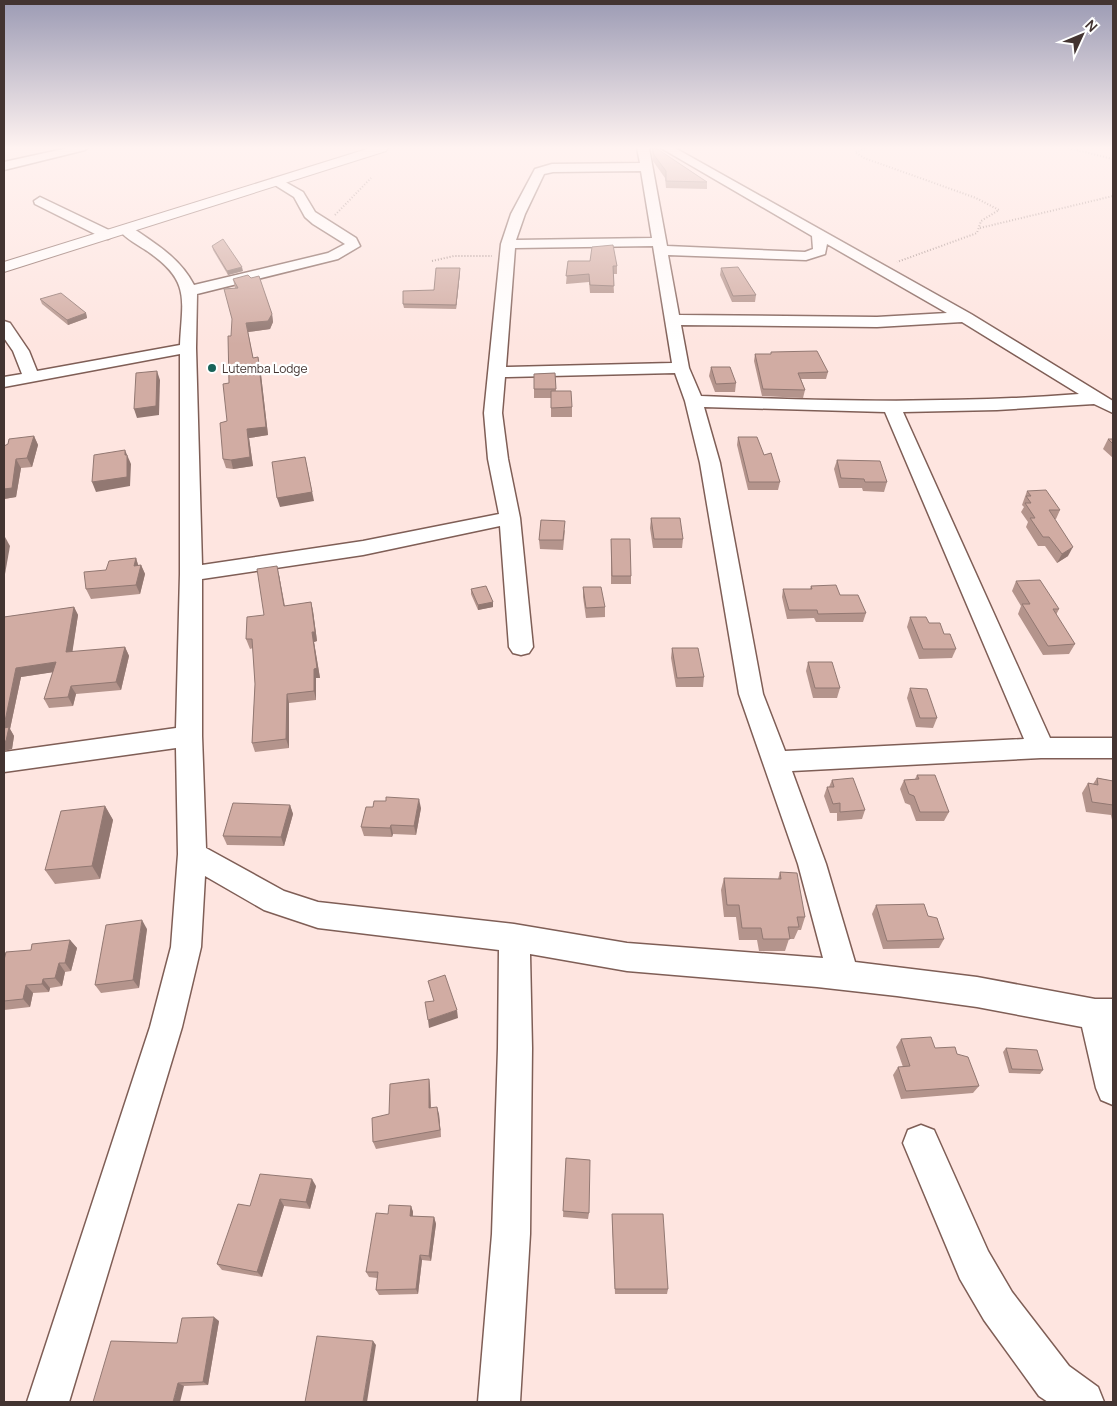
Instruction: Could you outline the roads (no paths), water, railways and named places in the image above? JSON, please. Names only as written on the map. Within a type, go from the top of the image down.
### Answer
[{"type":"main road","points":[[4,267],[175,214]]},
{"type":"street","points":[[48,1402],[166,1027],[186,947],[192,854],[189,736],[191,574],[188,348],[190,291],[181,274],[168,259],[117,232],[71,214]]},
{"type":"street","points":[[190,291],[333,256],[353,246],[352,241],[324,225],[310,214]]},
{"type":"street","points":[[518,214],[507,248],[498,372],[493,413],[498,459],[510,518],[521,647]]},
{"type":"street","points":[[653,214],[681,368],[694,401],[710,463],[751,694],[812,864],[844,975]]},
{"type":"street","points":[[783,214],[965,317],[1113,408]]},
{"type":"street","points":[[507,248],[658,246],[806,256],[820,251],[819,234]]},
{"type":"street","points":[[672,320],[877,322],[965,317]]},
{"type":"street","points":[[4,326],[21,351],[32,378]]},
{"type":"street","points":[[4,382],[188,348]]},
{"type":"street","points":[[498,372],[681,368]]},
{"type":"street","points":[[694,401],[892,408],[1055,402],[1098,398]]},
{"type":"street","points":[[892,408],[1041,748]]},
{"type":"street","points":[[191,574],[363,548],[510,518]]},
{"type":"street","points":[[4,762],[189,736]]},
{"type":"street","points":[[776,762],[1041,748],[1113,748]]},
{"type":"street","points":[[192,854],[275,900],[318,915],[514,938],[627,957],[844,975],[977,992],[1104,1014],[1113,1088]]},
{"type":"street","points":[[499,1402],[511,1234],[512,1121],[516,1048],[514,938]]},
{"type":"street","points":[[921,1143],[974,1265],[998,1306],[1054,1381],[1082,1402]]},
{"type":"place","name":"Lutemba Lodge","points":[[212,368]]}]
